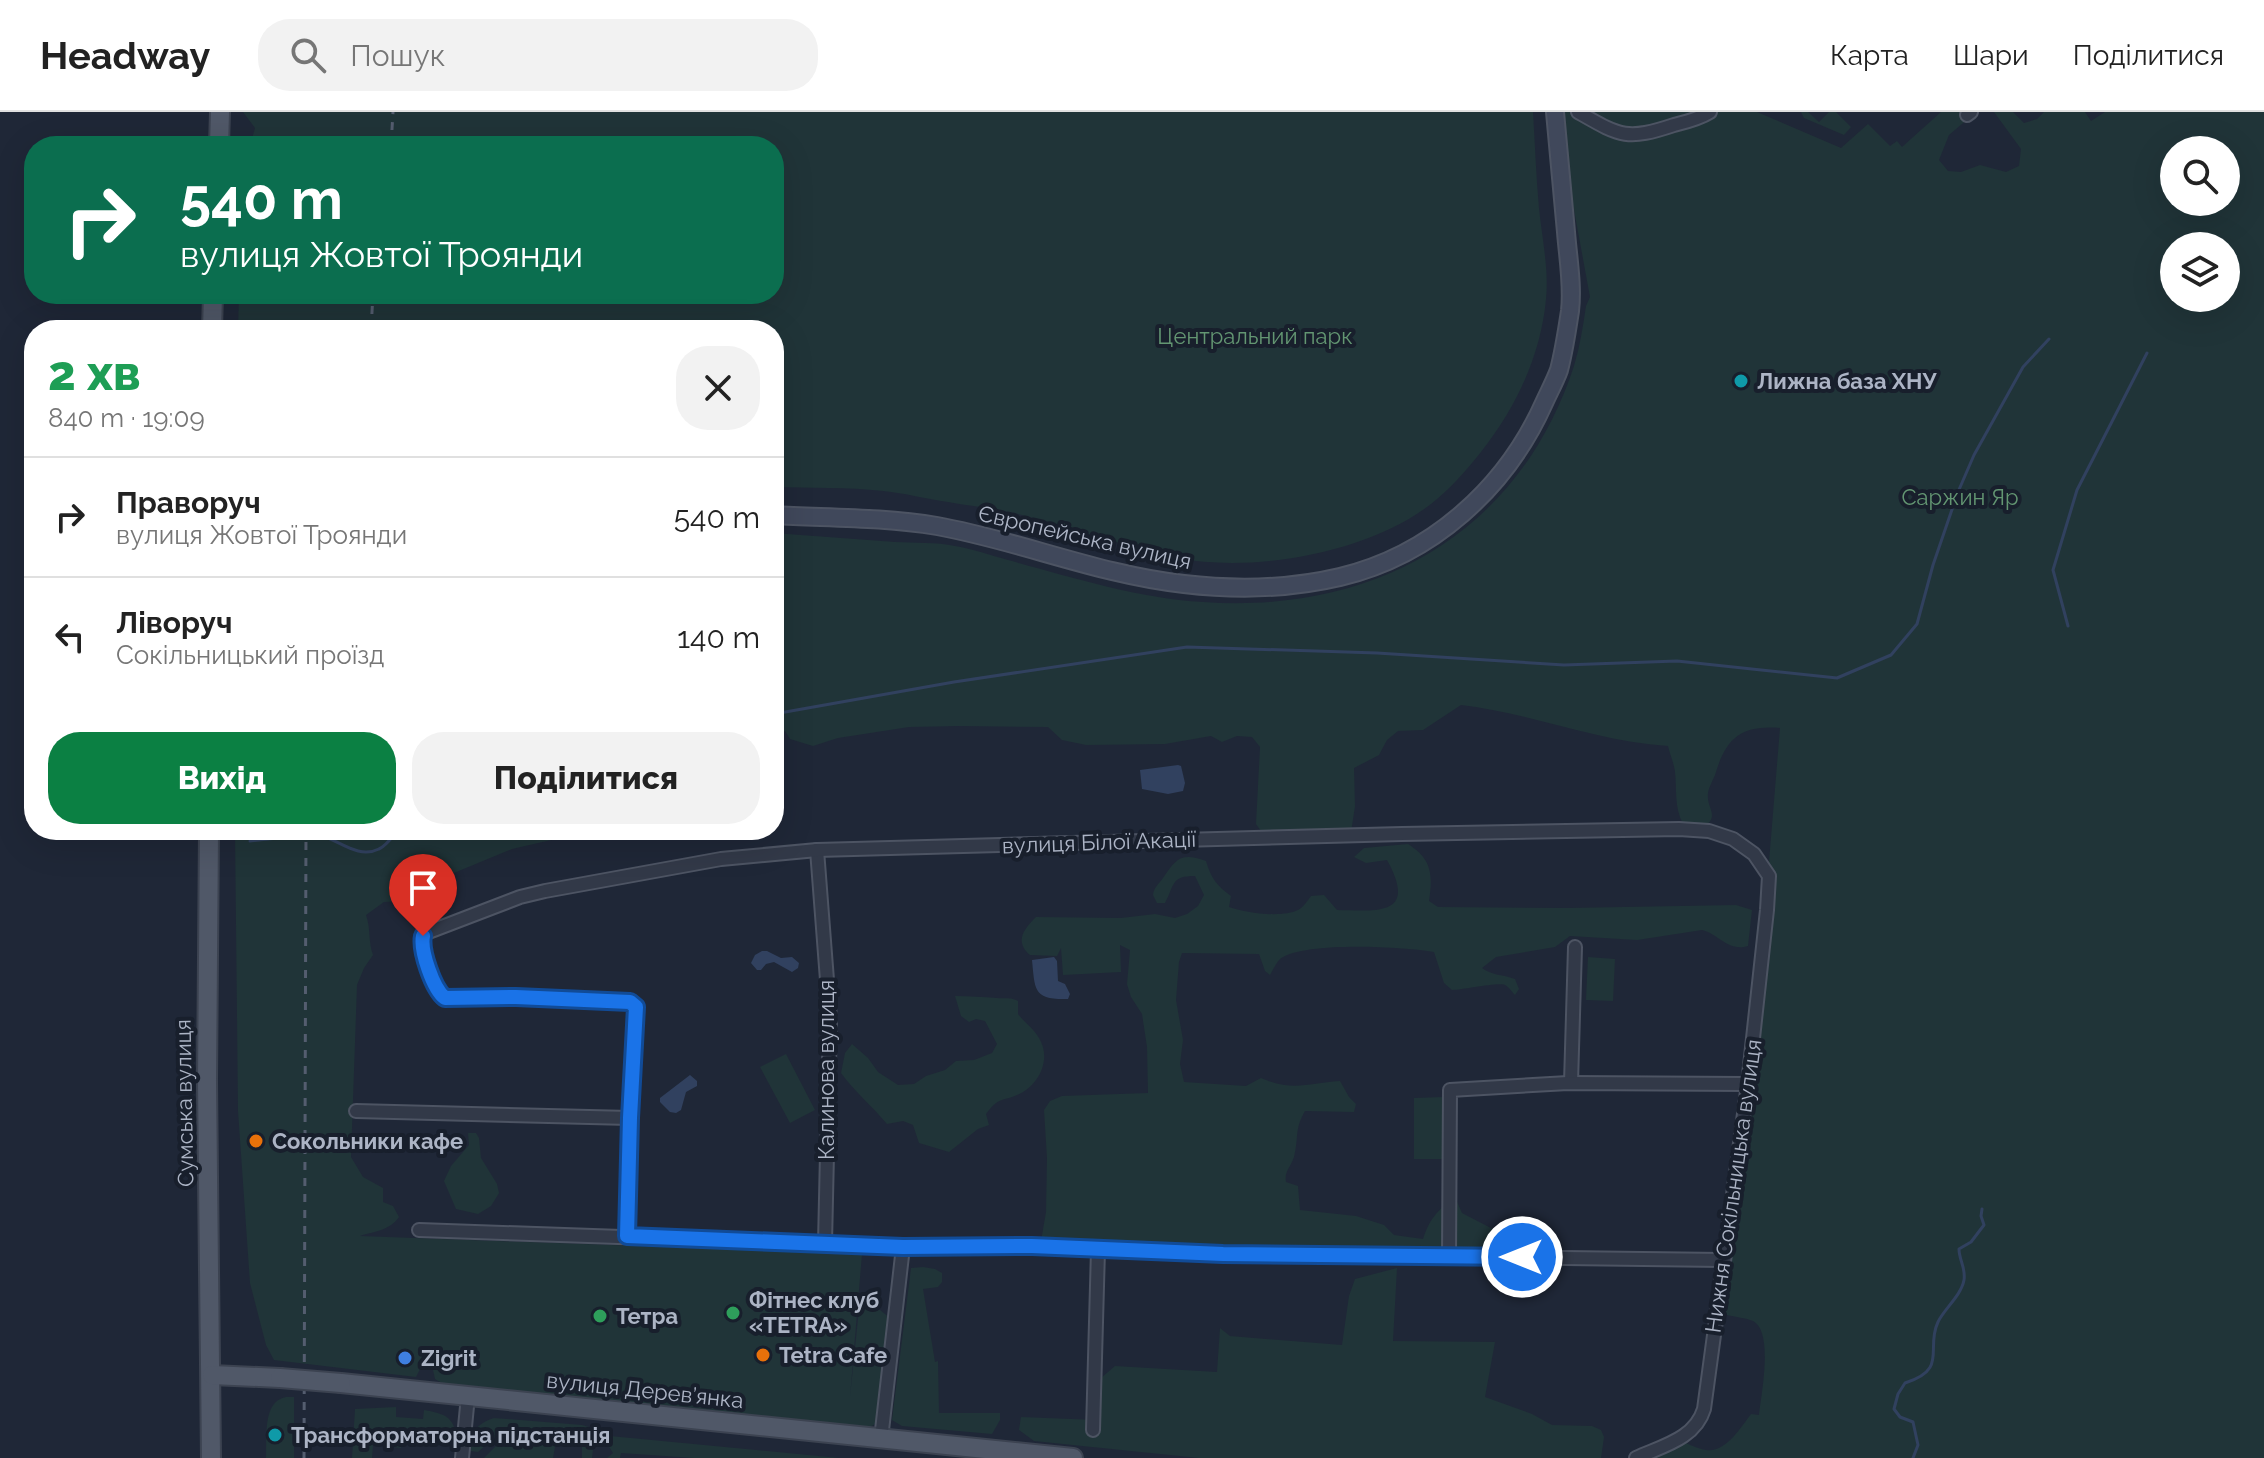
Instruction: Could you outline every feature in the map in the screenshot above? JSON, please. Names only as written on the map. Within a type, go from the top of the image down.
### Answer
[{"type":"main road","points":[[219,136],[220,112]]},
{"type":"main road","name":"Європейська вулиця","points":[[784,516],[938,527],[1135,575],[1207,586],[1264,587],[1327,579],[1376,565],[1408,550],[1462,514],[1498,479],[1535,424],[1558,373],[1570,307],[1569,261],[1555,112]]},
{"type":"main road","name":"Сумська вулиця","points":[[209,840],[207,1050],[211,1458]]},
{"type":"main road","name":"вулиця Дерев’янка","points":[[212,1375],[341,1383],[1073,1458]]},
{"type":"street","points":[[1578,112],[1601,125],[1635,136],[1710,112]]},
{"type":"street","name":"вулиця Білої Акації","points":[[630,1118],[638,1012],[635,1005],[630,1002],[516,997],[445,998],[435,987],[422,944],[423,936],[520,897],[545,891],[721,859],[817,850],[1679,829],[1709,831],[1733,839],[1754,854],[1769,876]]},
{"type":"street","name":"Калинова вулиця","points":[[817,850],[830,1019],[825,1243]]},
{"type":"street","name":"Нижня Сокільницька вулиця","points":[[1636,1458],[1691,1432],[1704,1409],[1748,1084],[1769,876]]},
{"type":"street","points":[[1571,1083],[1575,947]]},
{"type":"street","points":[[1449,1257],[1450,1090],[1571,1083],[1748,1084]]},
{"type":"street","points":[[356,1111],[630,1118],[627,1236]]},
{"type":"street","points":[[419,1230],[903,1247],[1032,1246],[1098,1250],[1723,1260]]},
{"type":"street","points":[[881,1439],[903,1247]]},
{"type":"street","points":[[1093,1430],[1098,1250]]},
{"type":"street","points":[[462,1458],[468,1396]]},
{"type":"green space","name":"Центральний парк","points":[[243,112],[1533,112],[1547,276],[1546,299],[1539,340],[1516,399],[1470,466],[1431,504],[1405,521],[1343,547],[1275,560],[1207,562],[1136,548],[998,510],[883,491],[784,487],[784,320],[238,320],[239,304],[784,304],[784,136],[253,136],[255,128]]},
{"type":"green space","name":"Саржин Яр","points":[[1556,112],[1757,112],[1841,148],[1868,124],[1890,146],[1897,141],[1902,147],[1941,112],[1976,112],[1949,135],[1939,160],[1948,171],[1961,172],[1980,165],[2006,172],[2019,166],[2021,149],[1994,112],[2013,112],[2024,123],[2037,119],[2044,112],[2085,112],[2091,121],[2105,112],[2264,112],[2264,1458],[1644,1458],[1681,1441],[1697,1448],[1713,1450],[1732,1438],[1751,1414],[1759,1415],[1765,1365],[1763,1338],[1753,1321],[1727,1315],[1723,1305],[1747,1129],[1780,728],[1745,732],[1730,743],[1709,788],[1712,815],[1703,828],[1683,824],[1680,817],[1668,746],[1616,739],[1461,705],[1423,730],[1398,731],[1387,740],[1379,755],[1354,768],[1355,806],[1351,832],[1261,831],[1256,824],[1260,747],[1252,737],[1237,736],[1222,742],[1211,736],[1165,744],[1086,745],[1062,740],[1048,727],[909,727],[838,738],[813,746],[790,739],[784,731],[784,534],[948,545],[1104,586],[1178,600],[1266,602],[1325,594],[1381,577],[1432,552],[1478,518],[1517,475],[1549,425],[1580,344],[1590,297]]},
{"type":"green space","points":[[1801,112],[1808,112],[1819,122],[1829,112],[1836,112],[1851,127],[1844,135],[1804,118]]},
{"type":"green space","points":[[235,840],[551,840],[512,849],[437,880],[405,901],[384,902],[366,915],[373,955],[357,985],[351,1157],[363,1177],[383,1188],[383,1202],[393,1206],[399,1217],[386,1228],[360,1236],[862,1254],[850,1397],[859,1309],[880,1310],[890,1318],[880,1416],[870,1427],[445,1385],[435,1379],[433,1370],[420,1369],[416,1377],[274,1360],[266,1345],[250,1283],[238,1111]]},
{"type":"green space","points":[[1408,844],[1422,856],[1429,868],[1429,901],[1438,907],[1736,905],[1752,910],[1748,946],[1729,945],[1702,930],[1637,940],[1570,936],[1555,947],[1496,957],[1482,968],[1515,979],[1519,989],[1515,995],[1501,984],[1452,990],[1444,983],[1434,952],[1420,950],[1355,947],[1310,950],[1280,959],[1270,975],[1265,971],[1259,954],[1182,953],[1176,1000],[1183,1040],[1180,1064],[1184,1082],[1246,1086],[1261,1078],[1282,1085],[1300,1086],[1340,1081],[1356,1104],[1354,1112],[1305,1111],[1286,1178],[1286,1182],[1298,1186],[1300,1210],[1356,1216],[1384,1225],[1394,1235],[1423,1239],[1432,1219],[1454,1195],[1462,1213],[1512,1239],[1526,1253],[1255,1252],[1041,1241],[1046,1212],[1044,1110],[1050,1101],[1062,1096],[1148,1093],[1147,1047],[1142,1014],[1127,984],[1130,950],[1120,945],[1121,972],[1063,975],[1061,948],[1057,956],[1030,955],[1022,945],[1022,935],[1036,917],[1121,918],[1155,914],[1175,918],[1187,914],[1198,906],[1204,895],[1195,876],[1178,880],[1165,903],[1157,903],[1153,895],[1156,886],[1176,862],[1185,857],[1206,861],[1215,881],[1231,896],[1229,907],[1236,909],[1283,914],[1298,910],[1311,896],[1324,895],[1337,910],[1379,909],[1396,901],[1398,892],[1387,860],[1366,863],[1354,857],[1364,848]]},
{"type":"green space","points":[[1588,957],[1615,959],[1613,1001],[1586,1000]]},
{"type":"green space","points":[[955,996],[1018,1001],[1018,1014],[1043,1046],[1044,1063],[1032,1085],[994,1105],[986,1114],[989,1125],[978,1129],[949,1152],[919,1143],[913,1125],[903,1121],[887,1124],[841,1073],[845,1053],[852,1044],[878,1072],[898,1085],[914,1084],[945,1070],[956,1061],[974,1060],[992,1053],[997,1044],[985,1021],[976,1019],[969,1022],[961,1016]]},
{"type":"green space","points":[[786,1054],[815,1110],[790,1123],[760,1067]]},
{"type":"green space","points":[[1443,1097],[1443,1159],[1414,1159],[1414,1098]]},
{"type":"green space","points":[[468,1133],[476,1133],[479,1138],[481,1158],[499,1193],[491,1206],[478,1214],[456,1209],[444,1181],[451,1166],[469,1145]]},
{"type":"green space","points":[[923,1267],[942,1273],[942,1282],[938,1287],[923,1289],[935,1362],[938,1361],[939,1413],[1000,1413],[1000,1420],[992,1434],[902,1426],[892,1420],[911,1268]]},
{"type":"green space","points":[[1397,1268],[1393,1341],[1495,1342],[1485,1397],[1532,1414],[1552,1425],[1592,1426],[1601,1430],[1604,1437],[1601,1458],[1199,1458],[1034,1441],[1019,1430],[1021,1417],[1097,1420],[1101,1378],[1115,1366],[1217,1372],[1220,1328],[1230,1336],[1342,1345],[1349,1296],[1355,1279]]},
{"type":"green space","points":[[294,1397],[294,1458],[266,1458],[269,1413],[278,1400]]},
{"type":"green space","points":[[396,1407],[396,1417],[423,1419],[424,1410],[439,1413],[447,1417],[455,1429],[446,1439],[438,1440],[423,1439],[423,1430],[404,1428],[401,1448],[373,1445],[372,1458],[352,1458],[355,1409]]},
{"type":"green space","points":[[494,1418],[592,1428],[595,1432],[592,1458],[582,1458],[582,1445],[558,1433],[501,1432],[478,1452],[471,1451],[475,1430]]},
{"type":"green space","points":[[610,1436],[839,1458],[694,1458],[621,1453],[620,1458],[607,1458],[613,1453],[606,1442]]},
{"type":"green space","points":[[504,1438],[553,1440],[553,1458],[484,1458]]},
{"type":"water","points":[[1181,766],[1185,783],[1183,791],[1168,794],[1142,789],[1140,770]]},
{"type":"water","points":[[762,951],[781,958],[792,957],[799,963],[798,968],[792,972],[774,962],[757,970],[751,963],[755,955]]},
{"type":"water","points":[[1054,957],[1058,981],[1065,984],[1070,994],[1068,999],[1048,998],[1035,986],[1032,960]]},
{"type":"water","points":[[690,1075],[697,1081],[697,1086],[686,1092],[681,1110],[670,1112],[660,1098]]},
{"type":"waterway","points":[[784,712],[954,682],[1187,647],[1377,653],[1564,665],[1677,661],[1837,678],[1891,655],[1917,624],[1933,565],[1974,455],[2023,367],[2049,339]]},
{"type":"waterway","points":[[2068,626],[2053,570],[2077,490],[2147,353]]},
{"type":"waterway","points":[[250,841],[259,840]]},
{"type":"waterway","points":[[333,840],[363,852],[379,849],[389,840]]},
{"type":"waterway","points":[[1913,1458],[1918,1445],[1913,1422],[1900,1417],[1894,1409],[1898,1394],[1905,1383],[1919,1377],[1931,1365],[1938,1322],[1964,1280],[1959,1249],[1971,1242],[1984,1225],[1982,1209]]},
{"type":"railway","points":[[392,136],[393,112]]},
{"type":"railway","points":[[372,304],[372,320]]},
{"type":"railway","points":[[304,1458],[306,840]]},
{"type":"place","name":"Лижна база ХНУ","points":[[1741,381]]},
{"type":"place","name":"Сокольники кафе","points":[[256,1141]]},
{"type":"place","name":"Фітнес клуб «TETRA»","points":[[733,1313]]},
{"type":"place","name":"Тетра","points":[[600,1316]]},
{"type":"place","name":"Tetra Cafe","points":[[763,1355]]},
{"type":"place","name":"Zigrit","points":[[405,1358]]},
{"type":"place","name":"Трансформаторна підстанція","points":[[275,1435]]},
{"type":"route","points":[[423,936],[422,944],[435,987],[445,998],[516,997],[630,1002],[635,1005],[638,1012],[630,1118],[627,1236],[903,1247],[1032,1246],[1223,1254],[1522,1257]]}]
